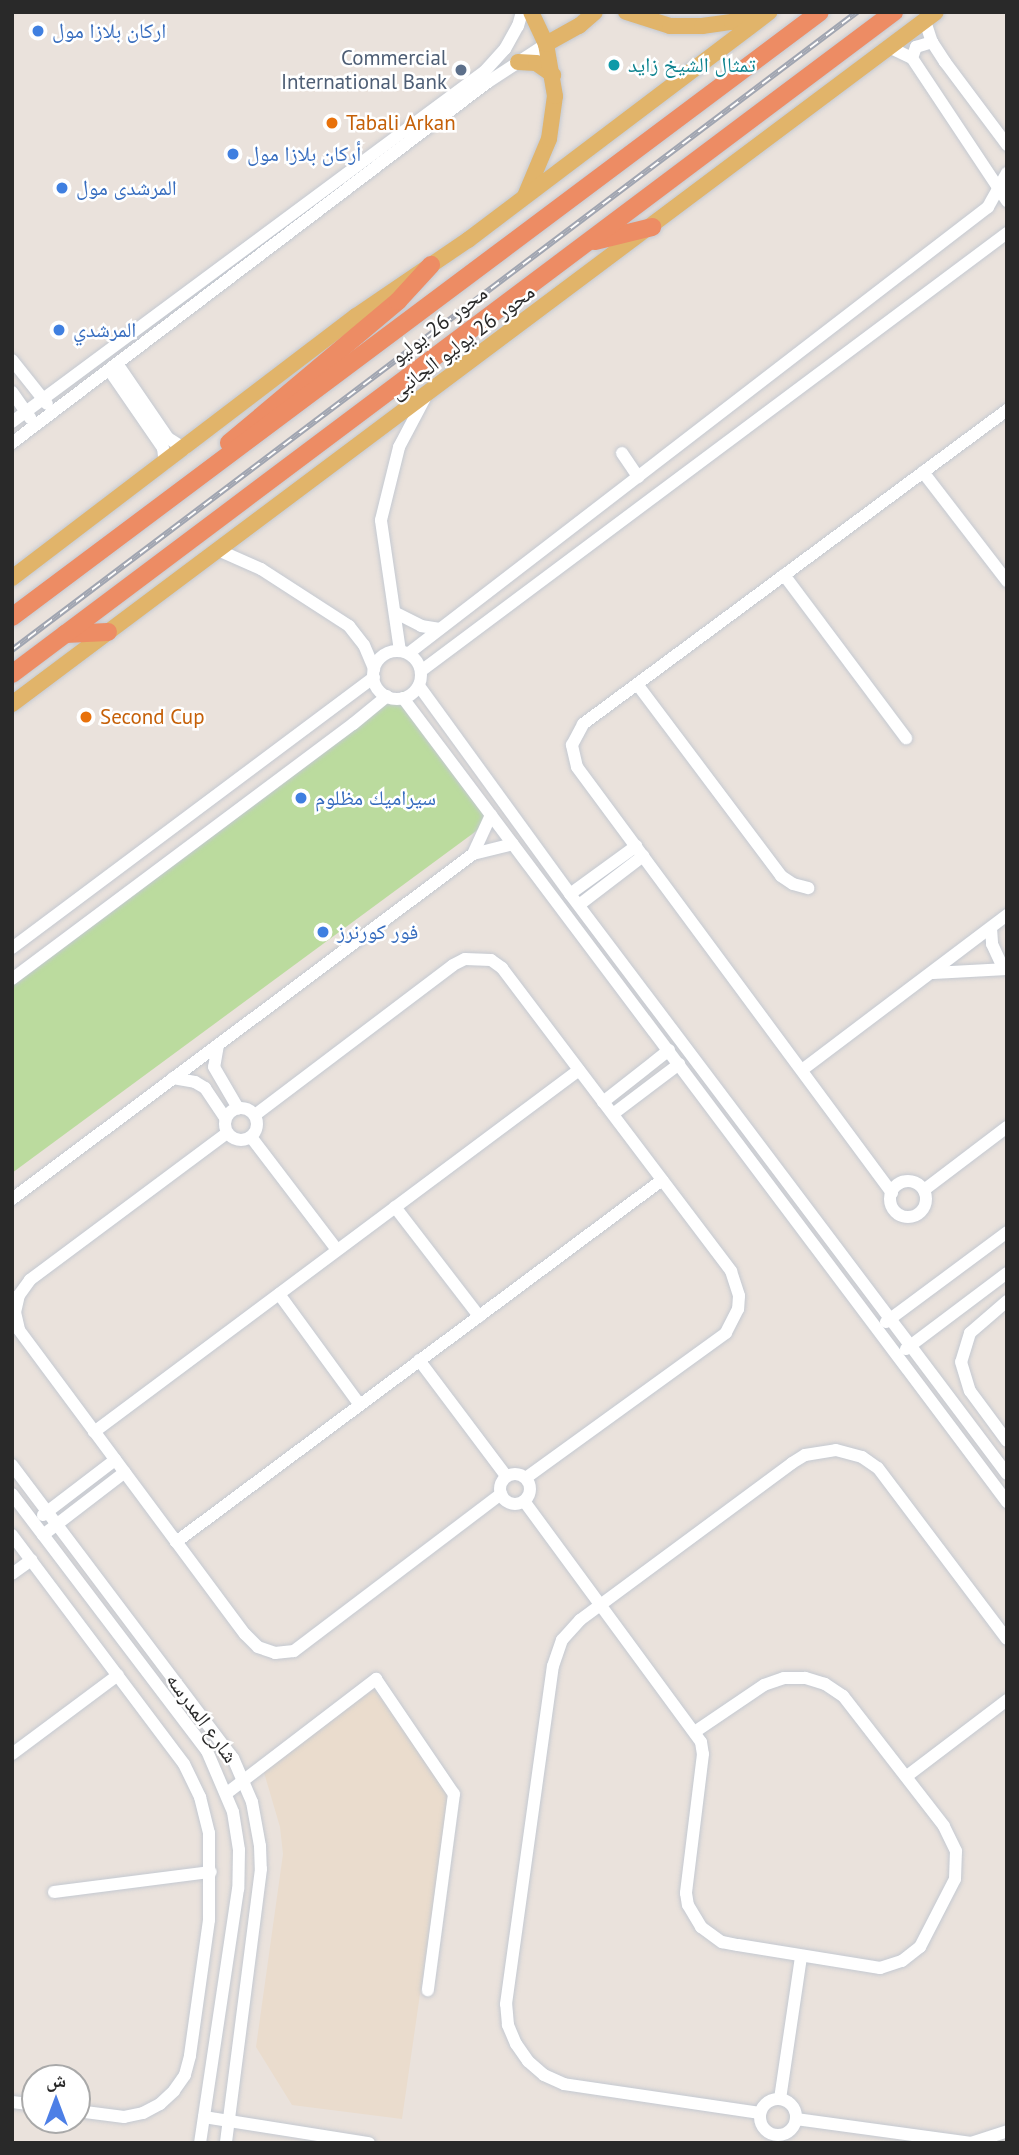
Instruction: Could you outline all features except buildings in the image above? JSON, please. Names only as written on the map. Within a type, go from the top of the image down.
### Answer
[{"type":"highway","name":"محور 26 يوليو","points":[[12,617],[820,12]]},
{"type":"highway","name":"محور 26 يوليو","points":[[12,674],[894,12]]},
{"type":"highway","points":[[585,244],[652,226]]},
{"type":"highway","points":[[212,468],[237,436],[387,312],[431,265]]},
{"type":"highway","points":[[65,634],[108,632]]},
{"type":"main road","points":[[523,199],[549,139],[555,96],[546,44],[531,12]]},
{"type":"main road","points":[[546,44],[579,26],[596,12]]},
{"type":"main road","points":[[636,14],[670,26],[702,26],[732,22],[755,12]]},
{"type":"main road","points":[[12,578],[185,449],[356,316],[523,199],[769,12]]},
{"type":"main road","name":"محور 26 يوليو الجانبى","points":[[12,704],[930,16]]},
{"type":"main road","points":[[518,62],[536,63],[553,75]]},
{"type":"street","points":[[12,422],[182,293],[485,71],[505,49],[519,26],[522,12]]},
{"type":"street","points":[[930,16],[932,42],[960,85],[1007,145]]},
{"type":"street","points":[[912,58],[916,47],[932,42]]},
{"type":"street","points":[[12,443],[194,308],[488,82],[546,44]]},
{"type":"street","points":[[889,47],[912,58],[1007,201]]},
{"type":"street","points":[[12,948],[374,673],[384,655],[404,652],[440,629],[988,207],[1007,173]]},
{"type":"street","points":[[218,550],[271,575],[349,626],[364,645],[376,685],[387,696],[403,698],[419,685],[421,671],[1007,233]]},
{"type":"street","points":[[182,293],[194,308]]},
{"type":"street","points":[[14,366],[54,413]]},
{"type":"street","points":[[114,368],[168,438],[185,449]]},
{"type":"street","points":[[114,368],[163,448],[165,464]]},
{"type":"street","points":[[12,392],[36,425]]},
{"type":"street","points":[[421,671],[404,652],[381,520],[399,447],[429,392]]},
{"type":"street","points":[[923,1190],[925,1206],[918,1214],[907,1217],[893,1209],[892,1193],[577,767],[572,752],[574,737],[583,724],[1007,410]]},
{"type":"street","points":[[622,453],[638,477]]},
{"type":"street","points":[[923,472],[1007,581]]},
{"type":"street","points":[[784,575],[906,738]]},
{"type":"street","points":[[396,613],[421,626],[440,629]]},
{"type":"street","points":[[637,684],[781,876],[793,884],[808,888]]},
{"type":"street","points":[[419,685],[570,894],[1007,1474]]},
{"type":"street","points":[[12,979],[354,724],[387,696]]},
{"type":"street","points":[[403,698],[1007,1502]]},
{"type":"street","points":[[428,732],[444,721]]},
{"type":"street","points":[[473,854],[491,815]]},
{"type":"street","points":[[12,1199],[473,854],[513,844]]},
{"type":"street","points":[[570,894],[640,851]]},
{"type":"street","points":[[579,905],[640,851]]},
{"type":"street","points":[[802,1070],[1007,915]]},
{"type":"street","points":[[929,974],[1005,969],[992,944],[991,928]]},
{"type":"street","points":[[255,1115],[465,959],[491,960],[502,968],[613,1114],[737,1282],[739,1296],[733,1322],[726,1333],[526,1478]]},
{"type":"street","points":[[632,1002],[644,992]]},
{"type":"street","points":[[218,1045],[214,1067],[218,1078],[238,1108],[255,1115]]},
{"type":"street","points":[[603,1102],[669,1050]]},
{"type":"street","points":[[613,1114],[679,1063]]},
{"type":"street","points":[[94,1432],[579,1070]]},
{"type":"street","points":[[173,1078],[195,1082],[205,1088],[225,1118],[227,1133],[236,1140],[251,1137]]},
{"type":"street","points":[[205,1088],[218,1078]]},
{"type":"street","points":[[706,1100],[718,1090]]},
{"type":"street","points":[[225,1118],[238,1108]]},
{"type":"street","points":[[251,1137],[257,1126],[255,1115]]},
{"type":"street","points":[[923,1190],[1007,1127]]},
{"type":"street","points":[[227,1133],[30,1280],[19,1295],[15,1312],[19,1330],[176,1542],[258,1647],[275,1653],[294,1651],[501,1494]]},
{"type":"street","points":[[251,1137],[337,1251]]},
{"type":"street","points":[[176,1542],[662,1180]]},
{"type":"street","points":[[892,1193],[899,1184],[909,1181],[923,1190]]},
{"type":"street","points":[[395,1207],[479,1316]]},
{"type":"street","points":[[877,1329],[1007,1232]]},
{"type":"street","points":[[897,1355],[1007,1273]]},
{"type":"street","points":[[279,1294],[360,1405]]},
{"type":"street","points":[[1005,1307],[970,1333],[961,1362],[970,1391],[1007,1441]]},
{"type":"street","points":[[419,1360],[506,1476]]},
{"type":"street","points":[[760,2113],[564,2084],[544,2075],[528,2061],[516,2044],[508,2025],[506,2004],[556,1652],[570,1629],[792,1463],[806,1455],[836,1450],[862,1457],[878,1468],[1007,1639]]},
{"type":"street","points":[[33,1522],[116,1460]]},
{"type":"street","name":"شارع المدرسه","points":[[12,1465],[233,1758],[244,1780],[260,1846],[258,1892],[226,2143]]},
{"type":"street","points":[[43,1535],[125,1472]]},
{"type":"street","points":[[519,1474],[526,1478],[530,1490],[524,1501],[513,1504],[501,1494],[500,1484],[506,1476],[519,1474]]},
{"type":"street","name":"شارع المدرسه","points":[[12,1494],[206,1751],[227,1793],[237,1831],[240,1870],[200,2143]]},
{"type":"street","points":[[524,1501],[696,1731],[703,1754],[686,1893],[694,1917],[711,1936],[722,1942],[880,1968],[902,1961],[920,1947],[955,1880],[956,1852],[944,1826],[843,1696],[825,1684],[805,1678],[784,1678],[764,1685],[696,1731]]},
{"type":"street","points":[[12,1535],[190,1775],[200,1797],[209,1833],[209,1920],[185,2075],[174,2091],[143,2113],[124,2117],[91,2113]]},
{"type":"street","points":[[12,1574],[31,1560]]},
{"type":"street","points":[[12,1754],[118,1675]]},
{"type":"street","points":[[227,1793],[376,1679],[454,1794],[428,1990]]},
{"type":"street","points":[[907,1776],[1007,1700]]},
{"type":"street","points":[[54,1892],[211,1872]]},
{"type":"street","points":[[780,2099],[801,1957]]},
{"type":"street","points":[[227,1966],[247,1969]]},
{"type":"street","points":[[780,2099],[792,2106],[796,2119],[791,2129],[781,2138],[765,2136],[760,2113],[770,2101],[780,2099]]},
{"type":"street","points":[[204,2117],[369,2143]]},
{"type":"street","points":[[796,2119],[971,2143],[988,2140],[1007,2130]]},
{"type":"shaded area","points":[[374,1689],[449,1793],[402,2119],[292,2105],[256,2047],[283,1854],[280,1827],[263,1769]]},
{"type":"green space","points":[[403,691],[498,815],[12,1173],[12,984]]},
{"type":"railway","points":[[12,650],[857,12]]},
{"type":"place","name":"اركان بلازا مول","points":[[38,31]]},
{"type":"place","name":"تمثال الشيخ زايد","points":[[614,65]]},
{"type":"place","name":"Commercial International Bank","points":[[461,70]]},
{"type":"place","name":"Tabali Arkan","points":[[332,123]]},
{"type":"place","name":"أركان بلازا مول","points":[[233,154]]},
{"type":"place","name":"المرشدى مول","points":[[62,188]]},
{"type":"place","name":"المرشدي","points":[[59,330]]},
{"type":"place","name":"Second Cup","points":[[86,717]]},
{"type":"place","name":"سيراميك مظلوم","points":[[301,798]]},
{"type":"place","name":"فور كورنرز","points":[[323,932]]}]
